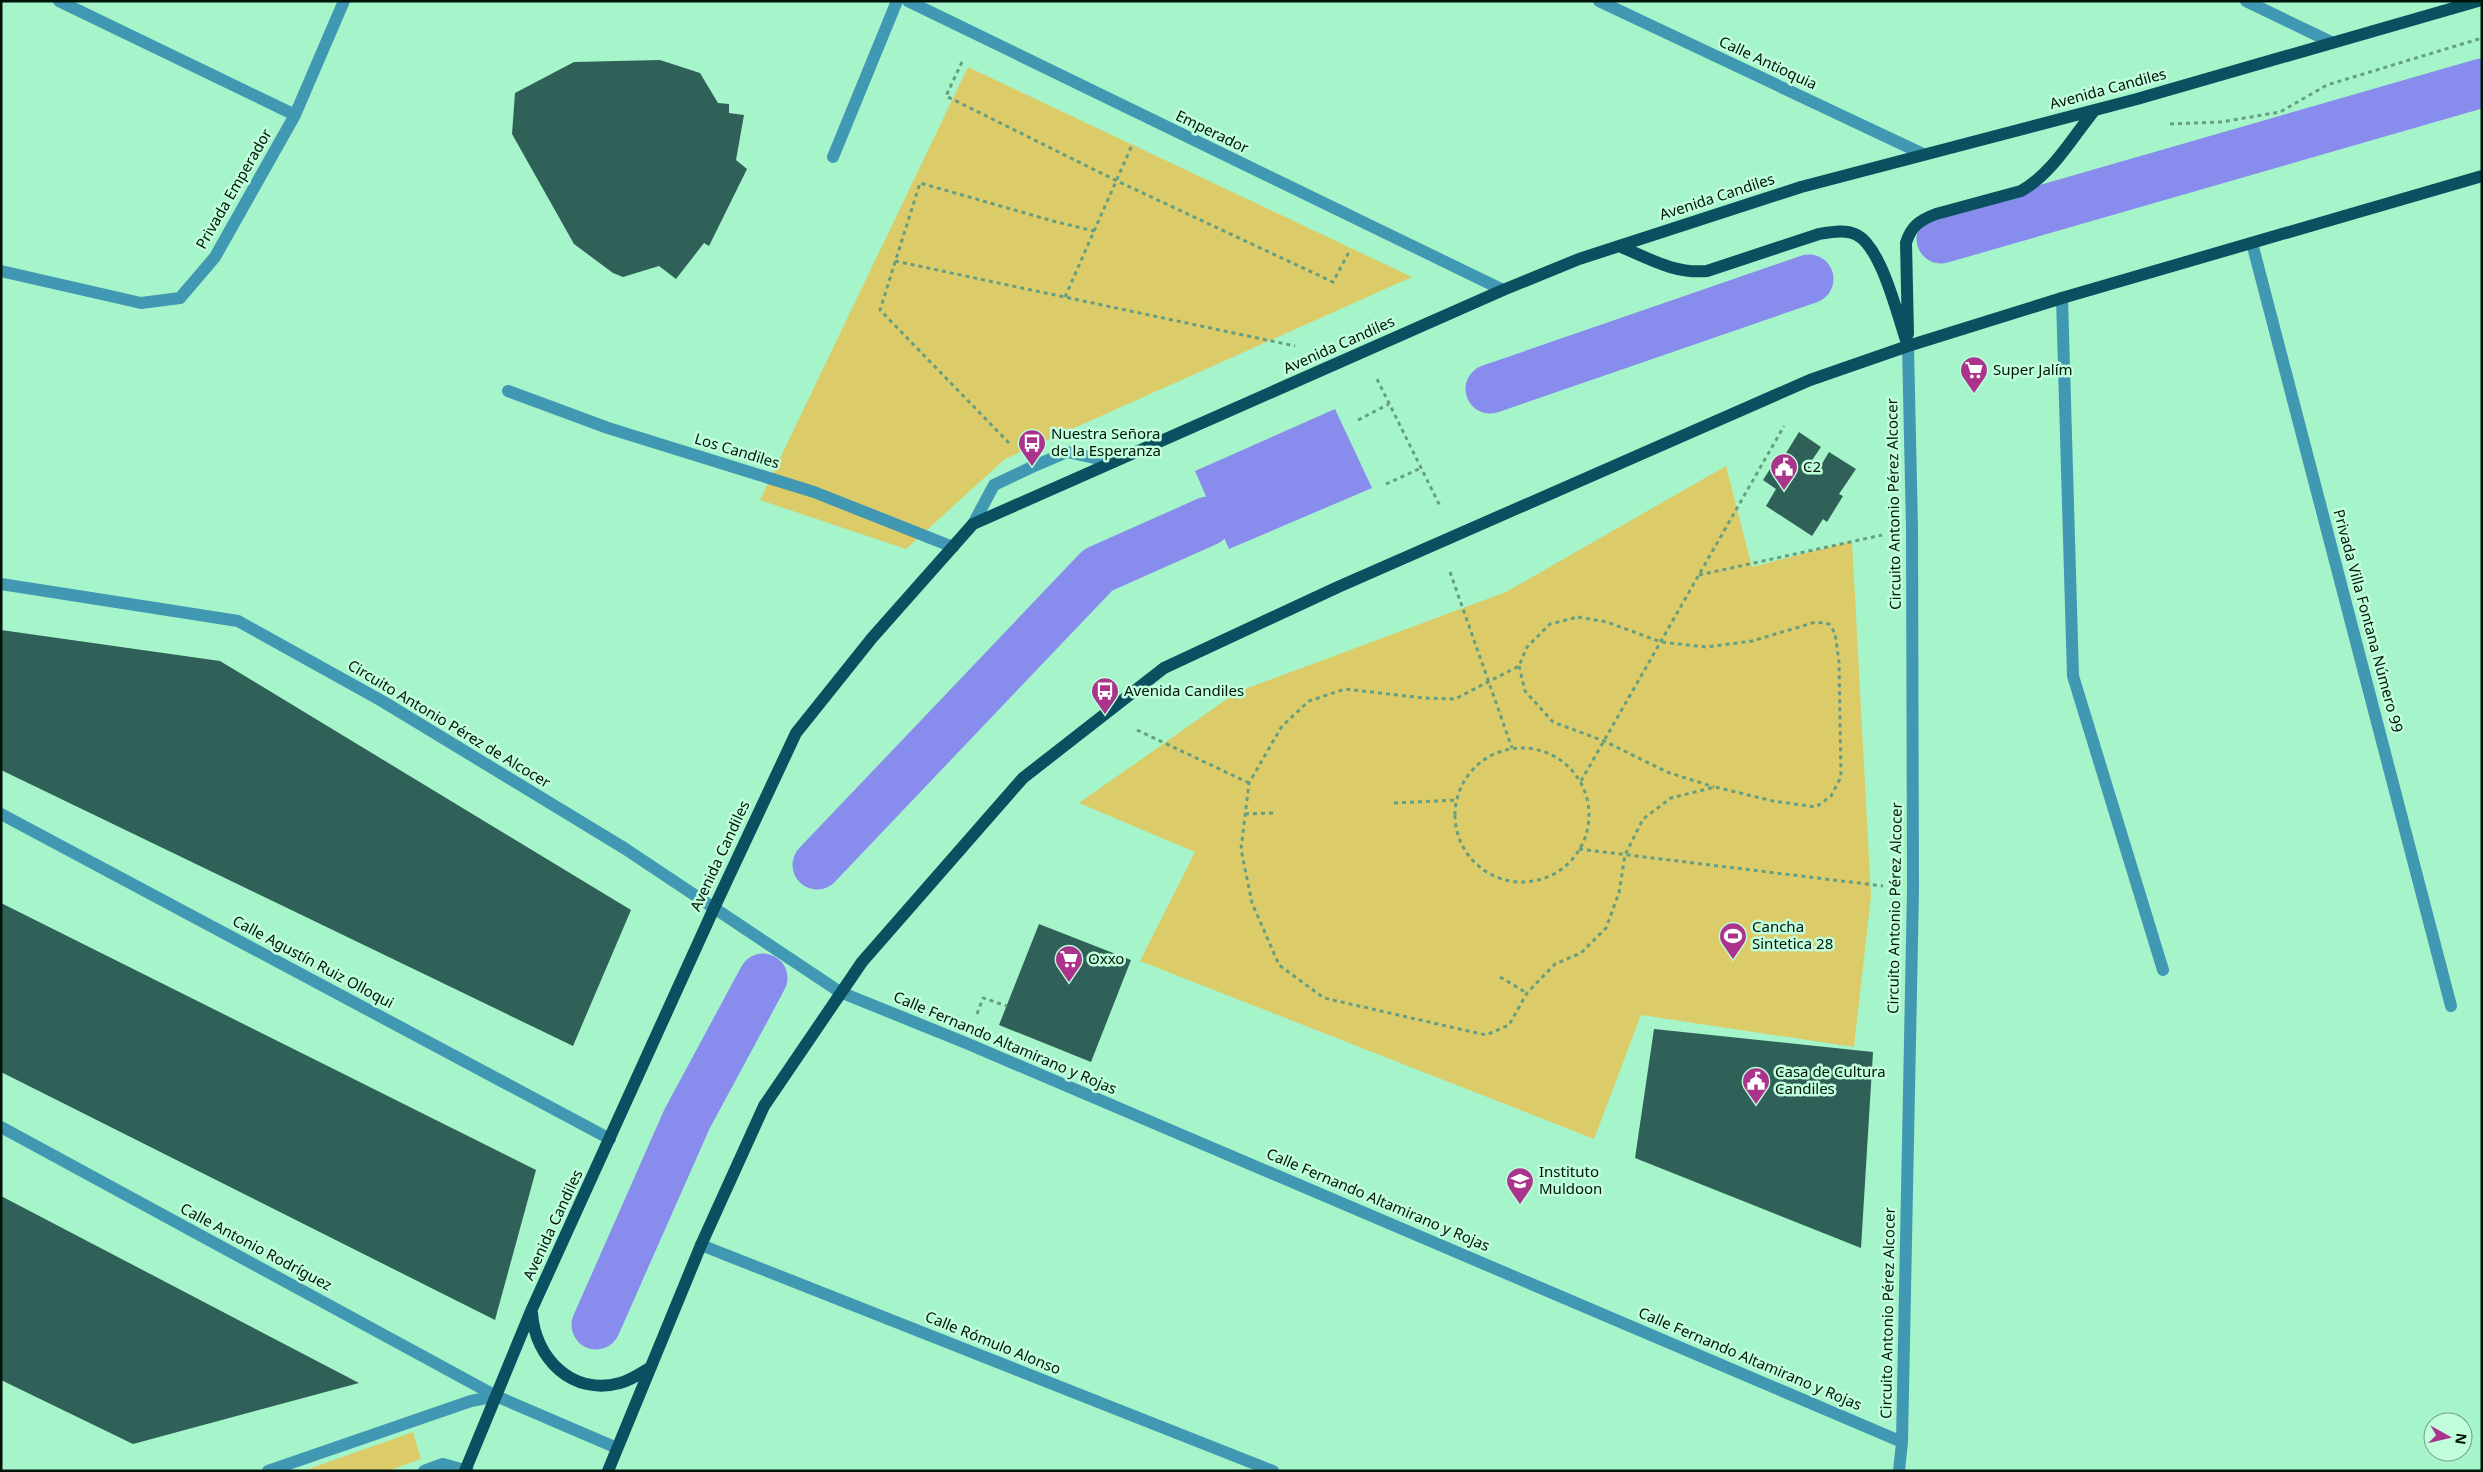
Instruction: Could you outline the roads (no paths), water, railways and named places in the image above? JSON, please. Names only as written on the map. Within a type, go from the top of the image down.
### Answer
[{"type":"main road","name":"Avenida Candiles","points":[[466,1471],[531,1311],[715,906],[796,733],[872,638],[973,524],[1503,290],[1619,246],[1801,187],[2137,100],[2331,42],[2478,1]]},
{"type":"main road","points":[[1908,346],[1906,243],[1909,231],[1923,218],[2021,191],[2030,186],[2051,166],[2094,111]]},
{"type":"main road","points":[[608,1471],[701,1244],[764,1106],[840,992],[862,962],[1023,778],[1164,668],[1439,543],[1810,380],[1908,346],[2062,298],[2482,176]]},
{"type":"main road","points":[[1619,246],[1666,267],[1682,272],[1695,272],[1707,271],[1819,234],[1834,231],[1857,235],[1866,242],[1881,266],[1908,346]]},
{"type":"main road","points":[[531,1311],[539,1347],[554,1368],[576,1380],[599,1386],[621,1383],[651,1367]]},
{"type":"street","points":[[59,1],[295,115]]},
{"type":"street","name":"Privada Emperador","points":[[1,272],[140,303],[180,298],[215,257],[295,115],[344,1]]},
{"type":"street","points":[[833,157],[897,1]]},
{"type":"street","name":"Emperador","points":[[908,1],[1503,290]]},
{"type":"street","name":"Calle Antioquia","points":[[1599,1],[1923,154]]},
{"type":"street","points":[[2246,1],[2331,42]]},
{"type":"street","name":"Privada Villa Fontana Número 99","points":[[2252,243],[2452,1006]]},
{"type":"street","points":[[2062,298],[2074,676],[2163,970]]},
{"type":"street","name":"Circuito Antonio Pérez Alcocer","points":[[1899,1471],[1902,1442],[1913,890],[1912,529],[1908,346]]},
{"type":"street","name":"Los Candiles","points":[[508,391],[608,428],[814,492],[953,547]]},
{"type":"street","points":[[973,524],[994,485],[1067,452],[1113,462]]},
{"type":"street","name":"Circuito Antonio Pérez de Alcocer","points":[[1,584],[238,621],[382,701],[624,848],[715,906],[840,992]]},
{"type":"street","name":"Calle Agustín Ruiz Olloqui","points":[[1,814],[610,1139]]},
{"type":"street","name":"Calle Fernando Altamirano y Rojas","points":[[840,992],[966,1043],[1902,1442]]},
{"type":"street","name":"Calle Antonio Rodríguez","points":[[1,1127],[496,1396],[617,1448]]},
{"type":"street","name":"Calle Rómulo Alonso","points":[[701,1244],[1273,1471]]},
{"type":"street","points":[[268,1471],[471,1401],[496,1396]]},
{"type":"street","points":[[424,1471],[443,1464],[466,1471]]},
{"type":"water","points":[[1335,409],[1372,488],[1229,549],[1195,471]]},
{"type":"waterway","points":[[1941,239],[2482,83]]},
{"type":"waterway","points":[[1490,389],[1809,279]]},
{"type":"waterway","points":[[817,865],[1098,570],[1208,521]]},
{"type":"waterway","points":[[596,1325],[687,1119],[763,978]]},
{"type":"place","name":"Super Jalím","points":[[1974,394]]},
{"type":"place","name":"Nuestra Señora de la Esperanza","points":[[1032,467]]},
{"type":"place","name":"C2","points":[[1784,491]]},
{"type":"place","name":"Avenida Candiles","points":[[1105,715]]},
{"type":"place","name":"Cancha Sintetica 28","points":[[1733,960]]},
{"type":"place","name":"Oxxo","points":[[1069,983]]},
{"type":"place","name":"Casa de Cultura Candiles","points":[[1756,1105]]},
{"type":"place","name":"Instituto Muldoon","points":[[1520,1205]]}]
